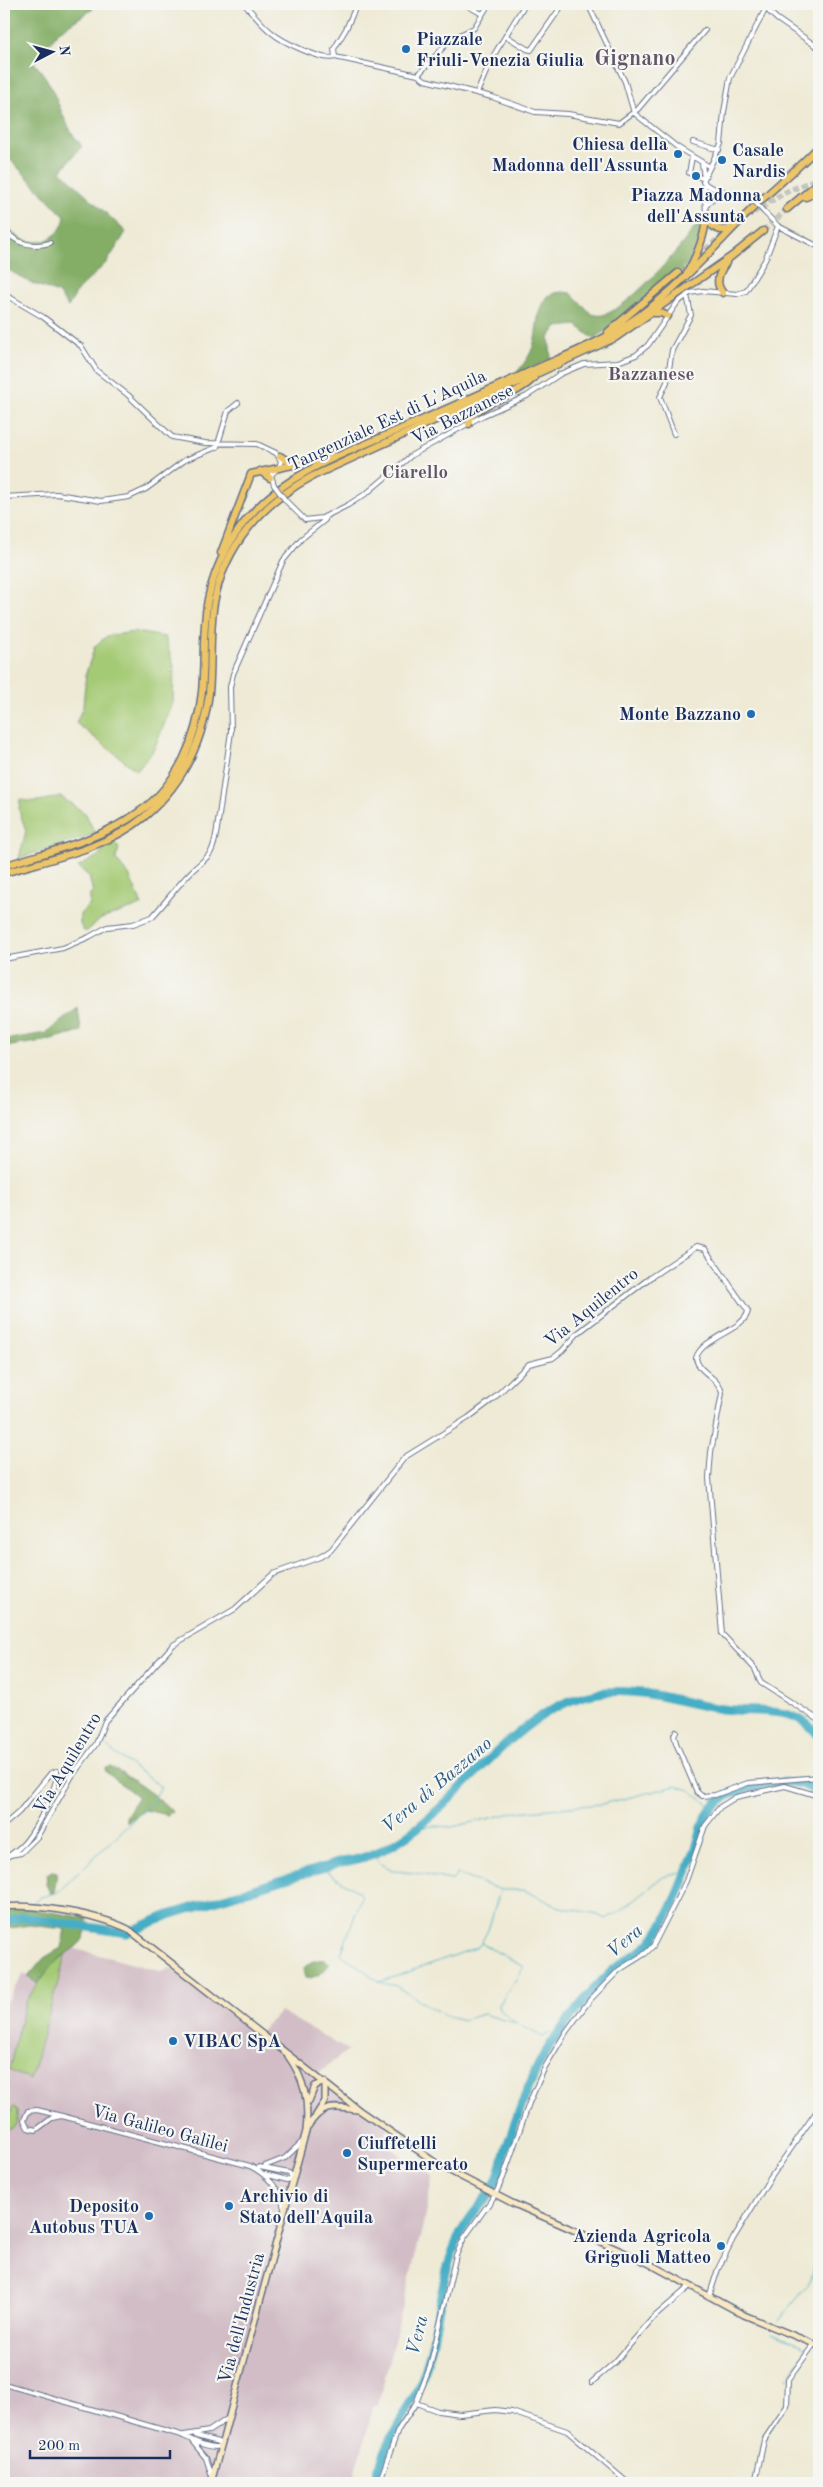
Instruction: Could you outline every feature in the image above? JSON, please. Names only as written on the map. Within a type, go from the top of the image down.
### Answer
[{"type":"highway","name":"Tangenziale Est di L'Aquila","points":[[4,866],[94,837],[118,826],[140,811],[162,792],[173,777],[188,752],[197,724],[202,693],[206,618],[215,576],[234,536],[266,499],[295,478],[345,453],[591,344],[626,325],[682,281],[734,227],[818,148]]},
{"type":"highway","points":[[787,209],[819,182]]},
{"type":"highway","points":[[798,200],[819,191]]},
{"type":"highway","points":[[706,212],[709,222],[717,229],[726,230],[734,227]]},
{"type":"highway","points":[[682,281],[698,250],[705,226],[706,212]]},
{"type":"highway","name":"Tangenziale Est di L'Aquila","points":[[4,873],[95,844],[119,832],[142,818],[178,781],[193,756],[204,725],[209,693],[212,620],[219,584],[226,565],[242,536],[275,500],[313,476],[615,338],[732,256],[762,231]]},
{"type":"highway","points":[[723,293],[719,287],[718,277],[732,256]]},
{"type":"highway","points":[[591,344],[678,273]]},
{"type":"highway","points":[[650,314],[661,312],[668,316]]},
{"type":"highway","points":[[468,424],[469,418],[477,411],[522,389],[537,375]]},
{"type":"highway","points":[[215,576],[229,529],[248,478],[253,472],[295,465],[345,453]]},
{"type":"highway","points":[[280,456],[295,465]]},
{"type":"highway","points":[[259,471],[272,482]]},
{"type":"main road","points":[[5,1906],[28,1906],[81,1915],[128,1929],[359,2110],[434,2162],[495,2195],[646,2262],[709,2297],[817,2345]]},
{"type":"main road","name":"Via dell'Industria","points":[[283,2049],[303,2082],[308,2108]]},
{"type":"main road","name":"Via dell'Industria","points":[[212,2482],[304,2138],[313,2088],[325,2082],[325,2101],[306,2130]]},
{"type":"main road","points":[[316,2115],[335,2107],[359,2110]]},
{"type":"street","points":[[245,4],[277,37],[316,55],[330,59],[335,57],[418,74],[425,80],[477,93],[535,112],[568,114],[614,123],[621,122],[634,113],[705,30]]},
{"type":"street","points":[[335,57],[334,50],[357,4]]},
{"type":"street","points":[[465,4],[482,14]]},
{"type":"street","points":[[418,74],[450,40],[473,28],[489,4]]},
{"type":"street","points":[[477,93],[491,60],[526,4]]},
{"type":"street","points":[[506,36],[527,50],[531,50],[563,4]]},
{"type":"street","points":[[588,4],[625,82],[634,113],[653,130],[692,158],[710,167]]},
{"type":"street","points":[[704,181],[719,150],[731,76],[766,6],[777,19],[816,46]]},
{"type":"street","points":[[693,142],[719,150]]},
{"type":"street","points":[[692,158],[689,173],[704,181],[713,189],[746,196],[753,200],[778,226],[819,247]]},
{"type":"street","points":[[702,163],[706,212]]},
{"type":"street","points":[[706,212],[712,199],[726,193]]},
{"type":"street","points":[[674,434],[660,398],[667,382],[672,350],[691,315],[687,295],[699,291],[738,294],[748,289],[765,260],[778,226]]},
{"type":"street","points":[[4,230],[13,238],[25,244],[36,246],[50,243]]},
{"type":"street","points":[[4,294],[43,317],[82,347],[97,371],[130,396],[172,437],[218,444],[257,444],[280,456],[281,462],[272,473],[272,482]]},
{"type":"street","name":"Via Bazzanese","points":[[272,482],[297,514],[306,520],[326,517],[361,497],[409,457],[492,411],[527,396],[553,378],[581,364],[618,362],[636,355],[648,345],[677,303],[687,295]]},
{"type":"street","points":[[4,497],[57,494],[101,501],[129,497],[146,489],[186,460],[215,448],[229,410],[238,402]]},
{"type":"street","points":[[4,959],[62,948],[90,937],[107,926],[144,921],[152,917],[188,874],[205,861],[215,844],[230,732],[230,687],[233,674],[283,560],[300,540],[325,520],[326,517]]},
{"type":"street","name":"Via Aquilentro","points":[[10,1855],[21,1853],[37,1837],[72,1776],[96,1744],[104,1721],[174,1646],[235,1610],[273,1574],[320,1557],[331,1550],[405,1457],[474,1414],[492,1400],[529,1364],[553,1358],[578,1333],[651,1277],[696,1247],[704,1249],[748,1311],[746,1318],[698,1352],[696,1358],[698,1364],[719,1385],[722,1393],[711,1452],[709,1478],[722,1634],[755,1669],[761,1683],[819,1720]]},
{"type":"street","points":[[676,1731],[674,1738],[697,1792],[702,1796],[709,1796],[748,1783],[819,1777]]},
{"type":"street","points":[[4,1825],[19,1812],[50,1773],[57,1771],[52,1789],[35,1826],[25,1842],[4,1859]]},
{"type":"street","points":[[379,2483],[398,2430],[416,2403],[432,2358],[456,2255],[468,2232],[495,2195],[503,2178],[529,2103],[545,2067],[566,2032],[589,2001],[619,1970],[646,1953],[653,1946],[686,1881],[705,1826],[714,1812],[736,1797],[777,1787],[792,1787],[819,1796]]},
{"type":"street","points":[[4,1894],[5,1906]]},
{"type":"street","points":[[709,2297],[718,2269],[734,2239],[767,2183],[819,2108]]},
{"type":"street","name":"Via Galileo Galilei","points":[[62,2116],[54,2117],[36,2130],[28,2128],[24,2120],[27,2112],[32,2110],[62,2116],[250,2166],[286,2180],[293,2178],[289,2173],[258,2169]]},
{"type":"street","points":[[258,2169],[275,2164],[285,2158],[296,2149],[304,2138]]},
{"type":"street","name":"Via Galileo Galilei","points":[[258,2169],[278,2192],[283,2202],[284,2212]]},
{"type":"street","points":[[592,2382],[615,2362],[652,2319],[690,2286]]},
{"type":"street","points":[[755,2483],[764,2440],[787,2406],[788,2380],[817,2345]]},
{"type":"street","points":[[4,2383],[189,2437],[216,2447],[222,2446]]},
{"type":"street","points":[[416,2403],[438,2411],[460,2414],[495,2410],[512,2412],[567,2431],[628,2483]]},
{"type":"street","points":[[189,2437],[212,2430],[229,2416]]},
{"type":"street","points":[[189,2437],[203,2454],[212,2482]]},
{"type":"street","points":[[658,2483],[690,2483]]},
{"type":"shaded area","points":[[68,1947],[160,1971],[171,1968],[257,2036],[280,2011],[348,2050],[318,2073],[389,2128],[380,2141],[433,2176],[422,2229],[378,2405],[374,2405],[353,2483],[4,2483],[4,2004],[24,1974],[38,1984],[24,2002]]},
{"type":"green space","points":[[4,4],[90,4],[93,9],[59,31],[34,63],[48,82],[68,125],[82,146],[61,171],[126,232],[107,262],[78,290],[68,307],[58,293],[29,282],[7,269],[9,265],[4,262],[4,223],[18,237],[32,242],[40,242],[47,240],[58,231],[63,225],[65,217],[4,153]]},
{"type":"green space","points":[[703,214],[698,247],[680,275],[676,271],[621,319],[594,339],[576,325],[557,327],[549,338],[551,359],[514,376],[531,352],[541,307],[550,295],[559,292],[571,293],[594,315],[603,315],[614,310],[643,287],[673,255]]},
{"type":"green space","points":[[135,632],[165,637],[174,666],[173,703],[154,749],[137,771],[76,723],[83,707],[86,673],[95,646],[107,636]]},
{"type":"green space","points":[[61,797],[86,814],[95,834],[19,858],[26,831],[19,810],[20,799],[36,801]]},
{"type":"green space","points":[[109,843],[117,845],[116,860],[129,875],[142,905],[101,919],[87,931],[84,931],[80,924],[80,914],[90,904],[90,894],[93,893],[89,876],[78,867],[98,856]]},
{"type":"green space","points":[[78,1008],[81,1031],[44,1041],[4,1047],[4,1040],[46,1033]]},
{"type":"green space","points":[[110,1767],[143,1787],[172,1812],[167,1815],[145,1810],[129,1821],[126,1821],[126,1817],[138,1797],[106,1772],[105,1768]]},
{"type":"green space","points":[[52,1871],[57,1872],[54,1892],[50,1893],[46,1884],[47,1874]]},
{"type":"green space","points":[[19,1907],[87,1918],[85,1935],[82,1940],[47,1971],[38,1984],[28,1977],[44,1958],[61,1948],[65,1929],[30,1925],[4,1929],[4,1908]]},
{"type":"green space","points":[[66,1954],[30,2080],[9,2070],[25,2002],[50,1967]]},
{"type":"green space","points":[[325,1960],[329,1963],[322,1972],[305,1978],[303,1969],[305,1967],[310,1963]]},
{"type":"green space","points":[[13,2106],[18,2111],[17,2122],[11,2129],[4,2130],[4,2126],[7,2127]]},
{"type":"waterway","name":"Vera di Bazzano","points":[[4,1922],[24,1917],[127,1933],[169,1915],[378,1852],[411,1832],[442,1806],[502,1747],[533,1721],[568,1702],[606,1692],[636,1692],[707,1707],[787,1714],[809,1726],[819,1736]]},
{"type":"waterway","points":[[31,1904],[41,1897],[58,1892],[152,1802],[161,1787],[113,1752],[102,1741]]},
{"type":"waterway","name":"Vera","points":[[493,2188],[531,2080],[544,2055],[571,2016],[594,1989],[616,1967],[651,1943],[667,1917],[677,1895],[695,1851],[704,1821],[711,1808],[732,1793],[760,1785],[790,1782],[819,1791]]},
{"type":"waterway","points":[[413,1829],[434,1826],[452,1827],[517,1812],[602,1804],[676,1786],[690,1790],[713,1808]]},
{"type":"waterway","points":[[371,1854],[380,1863],[394,1871],[451,1880],[454,1879],[456,1874],[501,1890],[524,1890],[559,1907],[593,1913],[606,1919],[620,1911],[663,1877],[685,1872]]},
{"type":"waterway","points":[[321,1868],[362,1896],[341,1954],[380,1982],[478,1947],[481,1943]]},
{"type":"waterway","points":[[500,1891],[488,1930],[481,1943],[524,1967],[499,2005],[500,2010],[516,2023],[543,2037],[550,2033]]},
{"type":"waterway","points":[[19,1917],[25,1909]]},
{"type":"waterway","points":[[379,1982],[397,1986],[433,2009],[448,2016],[463,2020],[483,2014],[515,2023]]},
{"type":"waterway","name":"Vera","points":[[375,2483],[389,2442],[422,2379],[428,2361],[447,2268],[453,2250],[467,2223],[488,2196]]},
{"type":"waterway","points":[[778,2322],[808,2285],[819,2248]]},
{"type":"waterway","points":[[772,2333],[808,2348],[787,2379]]},
{"type":"waterway","points":[[765,2435],[776,2420]]},
{"type":"waterway","points":[[753,2483],[762,2443]]},
{"type":"tunnel","points":[[746,217],[784,193],[819,178]]},
{"type":"tunnel","points":[[763,231],[787,209]]},
{"type":"tunnel","points":[[678,273],[730,229]]},
{"type":"place","name":"Piazzale Friuli-Venezia Giulia","points":[[406,49]]},
{"type":"place","name":"Chiesa della Madonna dell'Assunta","points":[[678,154]]},
{"type":"place","name":"Casale Nardis","points":[[722,160]]},
{"type":"place","name":"Piazza Madonna dell'Assunta","points":[[696,176]]},
{"type":"place","name":"Monte Bazzano","points":[[751,714]]},
{"type":"place","name":"VIBAC SpA","points":[[173,2041]]},
{"type":"place","name":"Ciuffetelli Supermercato","points":[[347,2153]]},
{"type":"place","name":"Archivio di Stato dell'Aquila","points":[[229,2206]]},
{"type":"place","name":"Deposito Autobus TUA","points":[[149,2216]]},
{"type":"place","name":"Azienda Agricola Griguoli Matteo","points":[[721,2246]]},
{"type":"district","name":"Gignano","points":[[635,57]]},
{"type":"district","name":"Bazzanese","points":[[651,373]]},
{"type":"district","name":"Ciarello","points":[[415,471]]}]
